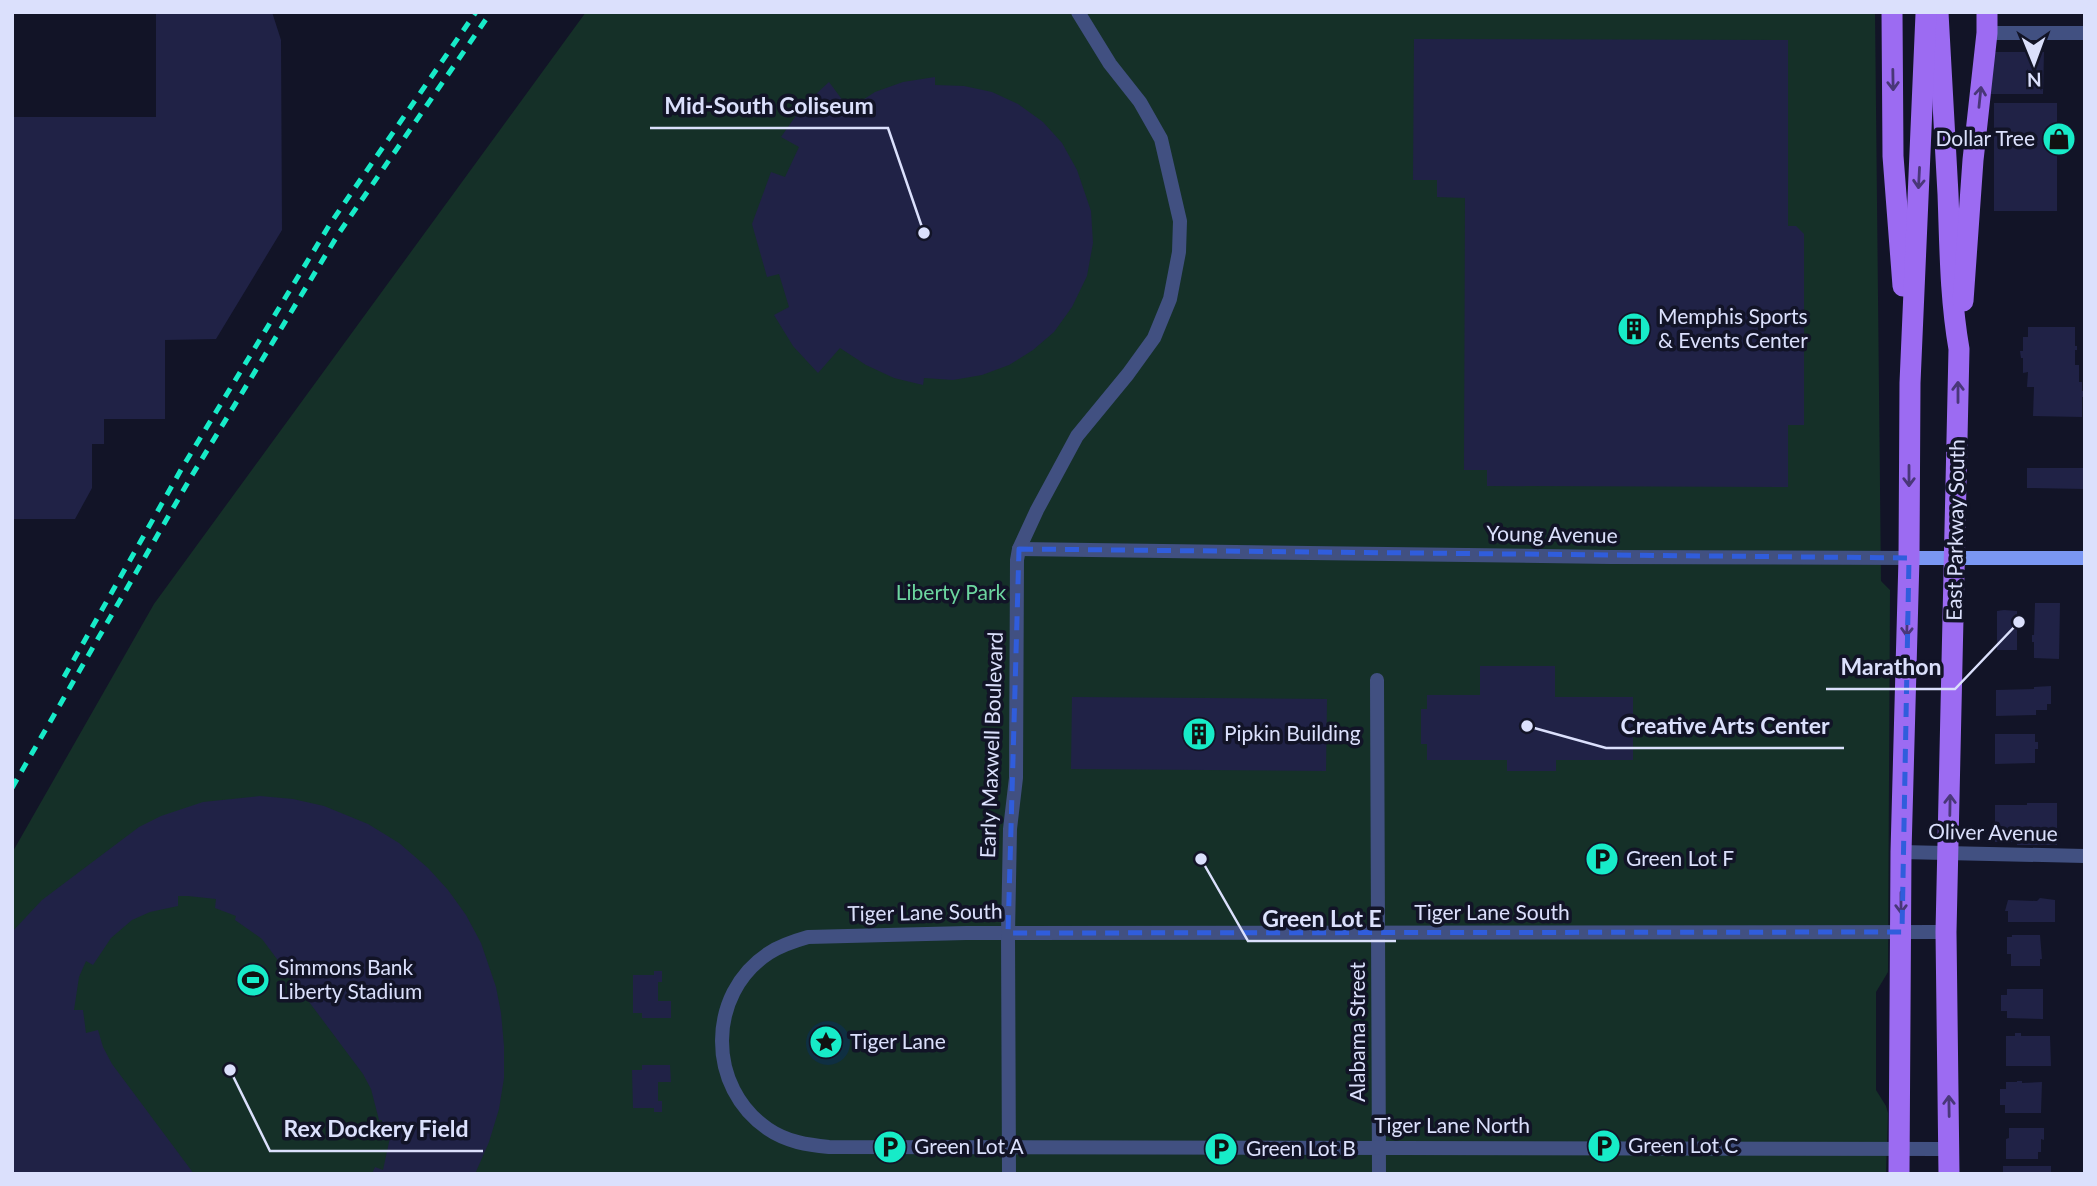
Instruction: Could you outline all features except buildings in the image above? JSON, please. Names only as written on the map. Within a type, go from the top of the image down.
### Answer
[{"type":"main road","points":[[1892,12],[1894,156],[1910,383]]},
{"type":"main road","points":[[1899,1174],[1901,852],[1909,558],[1910,383],[1927,12]]},
{"type":"main road","name":"East Parkway South","points":[[1938,12],[1952,312],[1959,349],[1947,932],[1949,1174]]},
{"type":"main road","points":[[1959,349],[1973,160],[1987,23]]},
{"type":"street","name":"Early Maxwell Boulevard","points":[[1009,1174],[1008,933],[1010,829],[1016,778],[1019,549],[1077,436],[1154,338],[1170,299],[1179,252],[1180,221],[1161,139],[1140,102],[1110,64],[1078,12]]},
{"type":"street","points":[[1987,23],[2085,33]]},
{"type":"street","name":"Young Avenue","points":[[1019,549],[1610,557],[2085,558]]},
{"type":"street","name":"Alabama Street","points":[[1377,680],[1378,1174]]},
{"type":"street","name":"Oliver Avenue","points":[[1901,852],[2085,856]]},
{"type":"street","name":"Tiger Lane South","points":[[829,1147],[788,1140],[769,1130],[739,1101],[723,1062],[723,1020],[729,1000],[739,982],[752,966],[769,953],[808,937],[1008,933],[1947,932]]},
{"type":"street","name":"Tiger Lane North","points":[[829,1147],[1949,1149]]},
{"type":"highlighted area","points":[[1019,549],[1909,558],[1902,932],[1008,933]]},
{"type":"green space","name":"Liberty Park","points":[[586,12],[1875,12],[1881,581],[1890,590],[1888,972],[1876,992],[1876,1090],[1888,1113],[1886,1174],[12,1174],[12,853],[154,604]]},
{"type":"water","points":[[828,1021],[843,1028],[850,1043],[843,1058],[828,1065],[813,1058],[806,1043],[813,1028]]},
{"type":"railway","points":[[64,677],[182,468],[330,224],[476,12]]},
{"type":"railway","points":[[12,788],[191,477],[339,233],[491,12]]},
{"type":"place","name":"Dollar Tree","points":[[2059,139]]},
{"type":"place","name":"Mid-South Coliseum","points":[[924,233]]},
{"type":"place","name":"Memphis Sports & Events Center","points":[[1634,329]]},
{"type":"place","name":"Marathon","points":[[2019,622]]},
{"type":"place","name":"Creative Arts Center","points":[[1527,726]]},
{"type":"place","name":"Pipkin Building","points":[[1199,734]]},
{"type":"place","name":"Green Lot E","points":[[1201,859]]},
{"type":"place","name":"Green Lot F","points":[[1602,859]]},
{"type":"place","name":"Simmons Bank Liberty Stadium","points":[[253,980]]},
{"type":"place","name":"Tiger Lane","points":[[826,1042]]},
{"type":"place","name":"Rex Dockery Field","points":[[230,1070]]},
{"type":"place","name":"Green Lot C","points":[[1604,1146]]},
{"type":"place","name":"Green Lot A","points":[[890,1147]]},
{"type":"place","name":"Green Lot B","points":[[1221,1149]]}]
